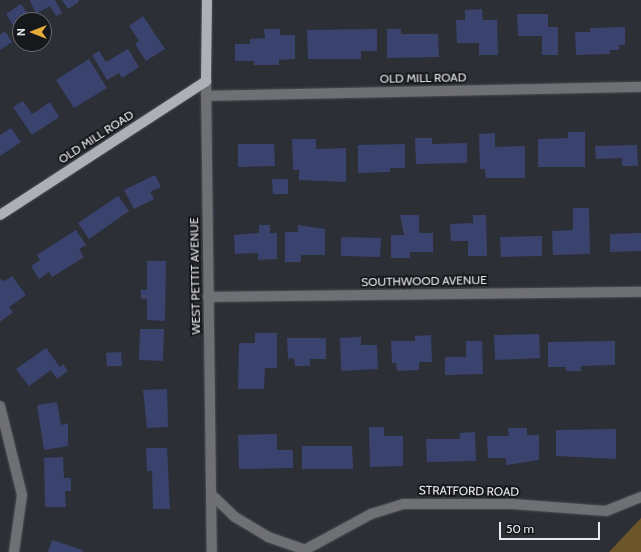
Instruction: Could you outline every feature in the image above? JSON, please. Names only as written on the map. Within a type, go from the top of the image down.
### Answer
[{"type":"main road","name":"WEST PETTIT AVENUE","points":[[206,81],[207,0]]},
{"type":"main road","name":"OLD MILL ROAD","points":[[0,215],[206,81]]},
{"type":"street","name":"WEST PETTIT AVENUE","points":[[206,81],[212,552]]},
{"type":"street","name":"OLD MILL ROAD","points":[[206,96],[641,87]]},
{"type":"street","name":"SOUTHWOOD AVENUE","points":[[208,297],[641,292]]},
{"type":"street","points":[[0,406],[22,495],[14,552]]},
{"type":"street","name":"STRATFORD ROAD","points":[[211,494],[235,517],[268,537],[303,551],[371,514],[403,504],[512,504],[606,511],[641,497]]},
{"type":"shaded area","points":[[641,518],[641,552],[609,552]]},
{"type":"building","points":[[30,0],[55,0],[62,13],[56,16],[50,6],[40,12],[35,12]]},
{"type":"building","points":[[62,0],[78,0],[79,2],[68,9]]},
{"type":"building","points":[[21,4],[26,12],[12,12],[12,24],[6,14]]},
{"type":"building","points":[[482,9],[483,20],[497,20],[498,55],[479,55],[479,43],[457,43],[456,20],[465,20],[465,10]]},
{"type":"building","points":[[517,14],[548,14],[548,27],[558,27],[558,55],[542,55],[542,36],[518,36]]},
{"type":"building","points":[[143,16],[165,49],[146,61],[135,44],[139,41],[129,26]]},
{"type":"building","points":[[625,27],[625,45],[619,45],[619,50],[610,50],[610,54],[576,55],[575,32],[590,32],[590,28]]},
{"type":"building","points":[[264,29],[280,29],[280,35],[295,35],[295,59],[279,60],[279,65],[254,65],[254,61],[235,61],[235,44],[250,44],[250,39],[265,38]]},
{"type":"building","points":[[377,29],[377,51],[361,51],[361,59],[308,59],[307,30]]},
{"type":"building","points":[[387,29],[401,29],[401,34],[438,34],[439,57],[387,58]]},
{"type":"building","points":[[5,31],[12,42],[0,50],[0,35]]},
{"type":"building","points":[[128,49],[139,67],[122,78],[119,73],[107,80],[92,55],[99,51],[106,62]]},
{"type":"building","points":[[89,59],[107,88],[74,108],[56,80]]},
{"type":"building","points":[[23,101],[32,114],[50,102],[59,117],[32,135],[13,107]]},
{"type":"building","points":[[11,128],[21,142],[0,156],[0,135]]},
{"type":"building","points":[[568,132],[585,132],[585,167],[538,167],[538,139],[568,138]]},
{"type":"building","points":[[495,133],[495,147],[525,146],[525,178],[486,178],[485,169],[480,169],[479,134]]},
{"type":"building","points":[[415,138],[432,138],[432,144],[467,143],[467,163],[416,164]]},
{"type":"building","points":[[292,139],[316,139],[316,149],[346,148],[346,182],[299,180],[299,170],[293,170]]},
{"type":"building","points":[[238,144],[274,144],[275,166],[238,167]]},
{"type":"building","points":[[405,144],[405,168],[390,168],[390,172],[358,173],[358,145]]},
{"type":"building","points":[[637,145],[638,166],[622,166],[622,158],[596,159],[595,146]]},
{"type":"building","points":[[155,175],[161,187],[150,192],[154,199],[134,209],[124,190]]},
{"type":"building","points":[[272,179],[288,179],[288,194],[273,194]]},
{"type":"building","points":[[118,196],[129,211],[89,239],[78,223]]},
{"type":"building","points":[[573,208],[589,208],[590,254],[553,255],[552,231],[573,230]]},
{"type":"building","points":[[400,215],[419,215],[419,233],[433,233],[433,252],[410,252],[410,258],[391,258],[391,235],[404,235]]},
{"type":"building","points":[[473,215],[486,215],[487,256],[468,256],[468,241],[451,241],[450,224],[473,223]]},
{"type":"building","points":[[259,225],[270,225],[270,233],[277,233],[277,259],[258,260],[258,253],[235,254],[234,235],[259,233]]},
{"type":"building","points":[[298,225],[325,229],[325,255],[301,255],[301,262],[285,262],[285,232],[298,232]]},
{"type":"building","points":[[76,230],[86,245],[79,249],[84,257],[52,277],[49,272],[39,279],[31,266],[40,260],[37,255]]},
{"type":"building","points":[[641,233],[641,251],[610,252],[610,234]]},
{"type":"building","points":[[542,236],[542,256],[501,257],[500,237]]},
{"type":"building","points":[[341,237],[381,238],[380,257],[341,256]]},
{"type":"building","points":[[147,261],[166,261],[165,321],[147,320],[147,299],[141,299],[141,290],[147,290]]},
{"type":"building","points":[[12,276],[26,295],[9,307],[13,312],[0,322],[0,279],[5,281]]},
{"type":"building","points":[[140,329],[164,329],[163,361],[139,360]]},
{"type":"building","points":[[255,333],[277,333],[277,368],[265,368],[264,389],[238,389],[239,343],[255,343]]},
{"type":"building","points":[[539,334],[540,358],[495,360],[494,335]]},
{"type":"building","points":[[431,335],[432,362],[419,362],[419,370],[397,371],[396,363],[392,363],[391,341],[415,341],[415,336]]},
{"type":"building","points":[[361,337],[361,345],[377,345],[378,369],[341,371],[340,338]]},
{"type":"building","points":[[287,338],[326,338],[326,359],[310,359],[310,366],[295,366],[294,358],[288,359]]},
{"type":"building","points":[[466,341],[482,341],[483,374],[445,375],[445,357],[466,357]]},
{"type":"building","points":[[615,341],[615,365],[581,366],[581,371],[566,371],[566,367],[548,367],[548,342]]},
{"type":"building","points":[[46,348],[60,367],[63,364],[68,371],[57,379],[51,370],[29,386],[16,369]]},
{"type":"building","points":[[121,352],[122,366],[107,366],[106,353]]},
{"type":"building","points":[[167,389],[168,427],[147,428],[143,390]]},
{"type":"building","points":[[57,402],[61,425],[68,423],[68,446],[44,450],[37,405]]},
{"type":"building","points":[[369,427],[384,427],[384,436],[403,436],[403,466],[370,467]]},
{"type":"building","points":[[508,428],[527,428],[527,435],[539,435],[539,460],[506,465],[506,458],[488,458],[487,436],[509,436]]},
{"type":"building","points":[[616,429],[616,459],[556,456],[556,430]]},
{"type":"building","points":[[475,432],[476,461],[427,462],[426,439],[460,439],[460,433]]},
{"type":"building","points":[[277,434],[277,450],[293,450],[293,468],[239,469],[238,435]]},
{"type":"building","points":[[302,446],[352,446],[353,469],[302,469]]},
{"type":"building","points":[[146,448],[167,448],[170,509],[153,509],[152,471],[147,471]]},
{"type":"building","points":[[63,457],[64,478],[71,478],[71,491],[65,491],[66,507],[45,507],[44,458]]},
{"type":"building","points":[[52,540],[83,550],[82,552],[48,552]]}]
